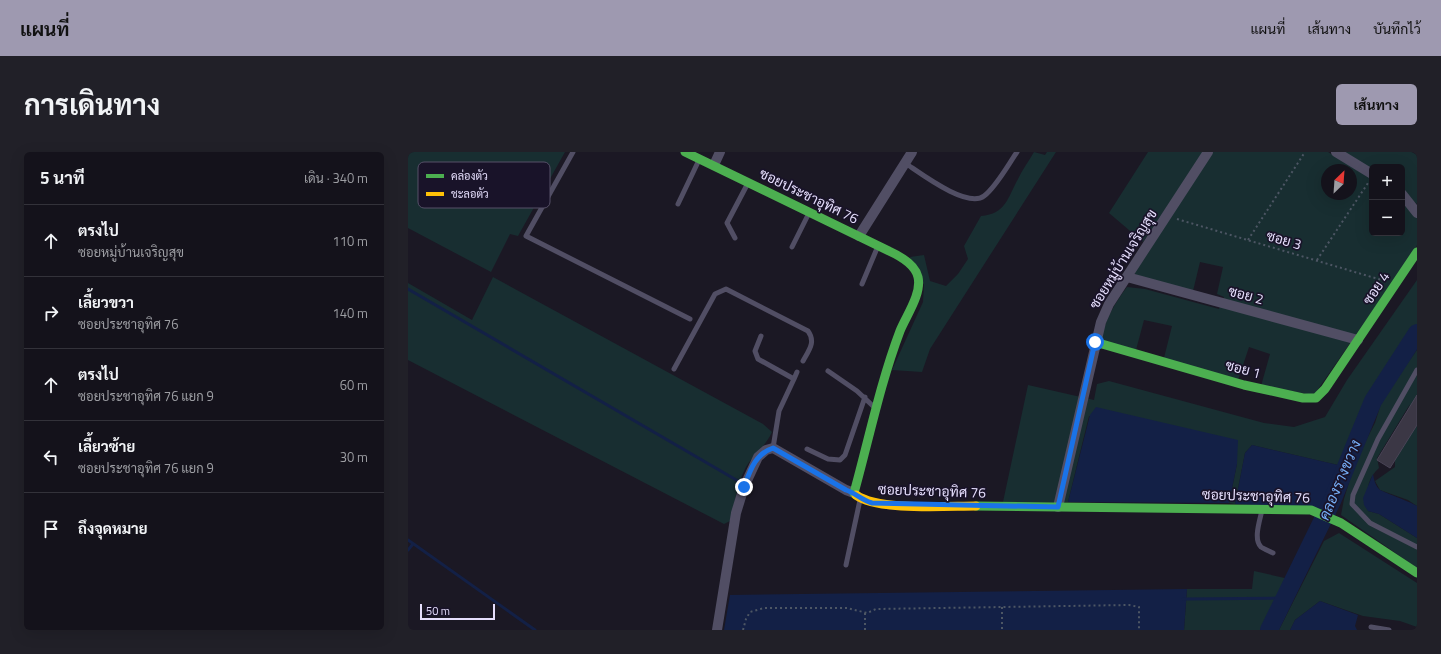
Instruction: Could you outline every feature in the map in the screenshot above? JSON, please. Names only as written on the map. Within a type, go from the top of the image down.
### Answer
[{"type":"street","name":"ซอยประชาอุทิศ 76","points":[[685,152],[878,245],[913,267],[918,276],[918,288],[892,354],[876,410],[857,496],[872,503],[883,505],[1262,508],[1311,510],[1341,523],[1417,573]]},
{"type":"street","points":[[714,165],[720,152]]},
{"type":"street","points":[[859,236],[912,152]]},
{"type":"street","name":"ซอยหมู่บ้านเจริญสุข","points":[[1058,507],[1095,342],[1101,322],[1109,304],[1208,152]]},
{"type":"street","points":[[1336,152],[1369,177]]},
{"type":"street","points":[[1405,198],[1417,213]]},
{"type":"street","name":"ซอย 4","points":[[1358,340],[1417,252]]},
{"type":"street","name":"ซอย 2","points":[[1127,277],[1358,340]]},
{"type":"street","name":"ซอย 1","points":[[1095,342],[1244,385],[1303,398],[1316,398],[1325,389],[1358,340]]},
{"type":"street","points":[[717,630],[736,513],[744,487],[758,456],[766,450],[773,448],[857,496]]},
{"type":"lane","points":[[550,193],[573,152]]},
{"type":"lane","points":[[905,163],[936,183],[964,197],[975,199],[983,197],[992,187],[1017,152]]},
{"type":"lane","points":[[678,204],[700,159]]},
{"type":"lane","points":[[735,238],[727,223],[749,182]]},
{"type":"lane","points":[[542,208],[526,236],[690,319]]},
{"type":"lane","points":[[792,247],[810,212]]},
{"type":"lane","points":[[862,284],[878,245]]},
{"type":"lane","points":[[674,369],[715,294],[726,289],[808,331],[812,337],[812,344],[803,361]]},
{"type":"lane","points":[[761,336],[755,351],[758,359],[794,379]]},
{"type":"lane","points":[[1417,370],[1378,439],[1352,495],[1352,504],[1370,522],[1417,547]]},
{"type":"lane","points":[[828,371],[865,397],[876,410]]},
{"type":"lane","points":[[773,448],[779,411],[797,372]]},
{"type":"lane","points":[[807,449],[828,458],[840,460],[845,455],[865,397]]},
{"type":"lane","points":[[846,565],[857,496]]},
{"type":"lane","points":[[1262,508],[1257,533],[1258,542],[1261,546],[1273,553]]},
{"type":"lane","points":[[1371,627],[1389,630]]},
{"type":"path","points":[[1248,240],[1305,152]]},
{"type":"path","points":[[1317,260],[1369,180]]},
{"type":"path","name":"ซอย 3","points":[[1166,216],[1396,284]]},
{"type":"path","points":[[743,630],[750,612],[764,608],[847,608],[864,613],[876,609],[1129,605],[1139,607],[1139,630]]},
{"type":"path","points":[[1002,607],[1002,630]]},
{"type":"path","points":[[864,613],[865,630]]},
{"type":"green space","points":[[408,152],[565,152],[550,179],[550,162],[418,162],[418,208],[534,208],[518,236],[510,234],[491,272],[408,228]]},
{"type":"green space","points":[[1034,152],[1045,155],[1047,152],[1056,152],[930,349],[922,372],[892,370],[923,302],[924,285],[910,257],[924,255],[930,281],[946,286],[958,274],[968,259],[964,246],[981,216],[996,212],[1005,204],[1021,172]]},
{"type":"green space","points":[[1148,152],[1204,152],[1143,242],[1109,213]]},
{"type":"green space","points":[[1213,152],[1328,152],[1348,164],[1321,164],[1321,200],[1357,200],[1357,170],[1369,177],[1369,236],[1405,236],[1405,203],[1417,218],[1417,245],[1415,250],[1314,395],[1261,386],[1270,354],[1249,347],[1238,380],[1164,358],[1172,326],[1144,320],[1136,350],[1101,340],[1111,312],[1127,287],[1145,289],[1219,309],[1224,297],[1217,294],[1223,267],[1200,262],[1193,291],[1140,278],[1135,274],[1135,269]]},
{"type":"green space","points":[[1340,152],[1412,152],[1417,155],[1417,204],[1405,194],[1405,164],[1369,164],[1369,171]]},
{"type":"green space","points":[[493,277],[763,424],[772,432],[766,442],[749,462],[743,473],[730,521],[724,524],[408,360],[408,283],[472,320]]},
{"type":"green space","points":[[1417,280],[1417,329],[1384,377],[1352,443],[1338,465],[1252,445],[1245,453],[1235,504],[1229,503],[1237,464],[1089,416],[1068,502],[1003,502],[1028,385],[1094,400],[1097,384],[1109,381],[1264,423],[1294,427],[1325,417],[1347,380]]},
{"type":"green space","points":[[1417,350],[1417,506],[1408,500],[1380,490],[1375,481],[1395,467],[1395,446],[1410,404],[1377,458],[1379,468],[1374,473],[1369,483],[1367,499],[1368,511],[1379,514],[1417,538],[1417,568],[1341,515],[1355,462],[1375,423],[1383,397]]},
{"type":"green space","points":[[1339,533],[1417,583],[1417,627],[1400,621],[1363,616],[1320,601],[1295,620],[1290,630],[1279,630],[1324,541]]},
{"type":"green space","points":[[1254,571],[1289,579],[1261,630],[1184,630],[1187,589],[1252,589]]},
{"type":"water","points":[[1096,407],[1238,440],[1237,464],[1229,503],[1068,502],[1090,415]]},
{"type":"water","points":[[1252,445],[1338,465],[1337,483],[1323,509],[1235,504],[1245,453]]},
{"type":"water","points":[[1373,474],[1379,489],[1417,506],[1417,538],[1379,514],[1368,511],[1364,505],[1363,498]]},
{"type":"water","points":[[1187,589],[1184,630],[724,630],[730,595]]},
{"type":"water","points":[[1320,601],[1358,615],[1355,626],[1357,630],[1290,630],[1295,620]]},
{"type":"building","points":[[1417,395],[1417,425],[1390,468],[1377,460]]},
{"type":"waterway","points":[[408,289],[738,481]]},
{"type":"waterway","name":"คลองรางขวาง","points":[[1269,630],[1332,501],[1373,401],[1417,333]]},
{"type":"waterway","points":[[408,540],[535,630]]},
{"type":"waterway","points":[[408,550],[413,544]]},
{"type":"waterway","points":[[1183,599],[1285,598]]},
{"type":"traffic: fast","points":[[685,152],[898,255],[910,264],[916,272],[919,284],[916,298],[900,331],[886,371],[854,493],[856,495]]},
{"type":"traffic: fast","points":[[1095,342],[1244,385],[1303,398],[1316,398],[1325,389],[1417,252]]},
{"type":"traffic: fast","points":[[976,506],[1311,510],[1341,523],[1417,573]]},
{"type":"traffic: slow","points":[[856,495],[866,500],[896,506],[976,506]]},
{"type":"route","points":[[744,487],[750,470],[758,456],[766,450],[773,448],[846,490],[854,493],[860,499],[872,503],[883,505],[1058,507],[1095,342]]}]
